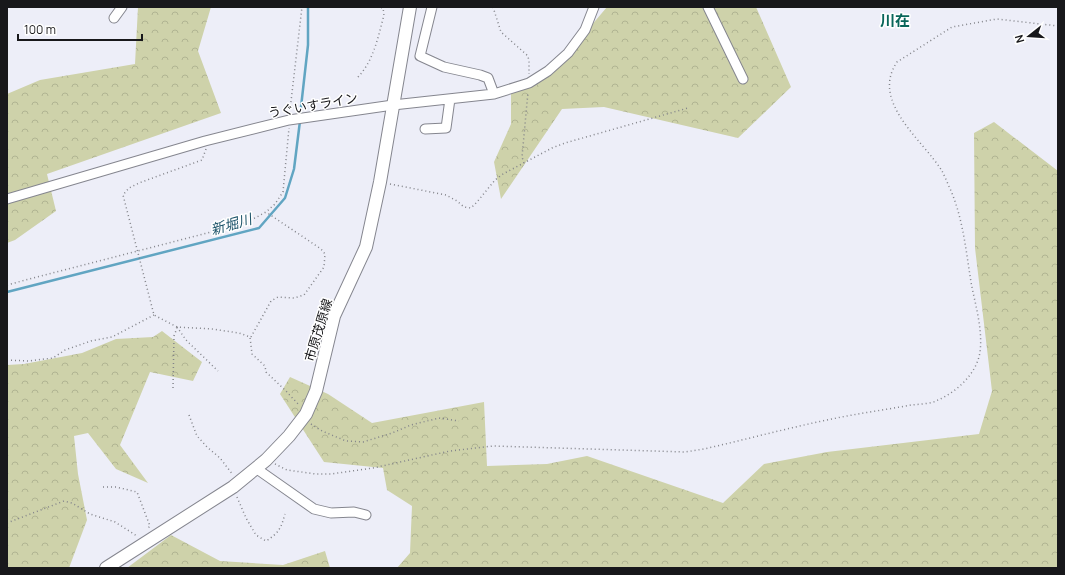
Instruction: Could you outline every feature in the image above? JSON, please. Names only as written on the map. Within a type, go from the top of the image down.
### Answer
[{"type":"main road","name":"市原茂原線","points":[[106,568],[236,485],[257,469],[305,416],[316,391],[334,316],[366,247],[380,182],[410,7]]},
{"type":"street","points":[[114,18],[122,7]]},
{"type":"street","points":[[432,7],[420,56],[444,66],[488,78],[494,94]]},
{"type":"street","name":"うぐいすライン","points":[[7,199],[205,141],[289,120],[393,105],[494,94],[529,83],[548,71],[568,53],[585,30],[594,7]]},
{"type":"street","points":[[708,7],[743,79]]},
{"type":"street","points":[[425,129],[446,128],[450,99]]},
{"type":"street","points":[[257,469],[314,509],[331,514],[354,512],[366,514]]},
{"type":"path","points":[[7,285],[241,224],[266,212],[275,204],[283,192],[289,120],[302,7]]},
{"type":"path","points":[[358,77],[366,69],[371,60],[384,15],[383,8],[378,7]]},
{"type":"path","points":[[494,7],[501,32],[528,56],[530,62],[522,157],[524,163]]},
{"type":"path","points":[[266,460],[287,470],[324,474],[373,468],[450,451],[493,446],[685,452],[704,449],[846,416],[937,401],[951,393],[966,379],[975,366],[980,354],[980,332],[959,210],[941,170],[899,115],[890,91],[889,81],[891,71],[897,62],[952,27],[997,19],[1058,26]]},
{"type":"path","points":[[380,182],[446,195],[464,207],[471,208],[478,202],[495,180],[503,174],[552,148],[688,108]]},
{"type":"path","points":[[205,141],[206,150],[202,160],[139,183],[129,188],[123,195],[154,315],[177,327],[219,330],[239,333],[250,337]]},
{"type":"path","points":[[266,212],[321,249],[325,254],[324,267],[304,294],[294,298],[278,297],[271,301],[250,337],[252,354],[265,366],[266,372],[285,390],[305,416],[322,431],[346,441],[363,442],[411,425],[439,418],[459,421]]},
{"type":"path","points":[[7,360],[28,361],[53,358],[65,350],[91,341],[112,337],[154,315]]},
{"type":"path","points":[[177,327],[186,340],[218,371]]},
{"type":"path","points":[[173,388],[174,336],[177,327]]},
{"type":"path","points":[[189,416],[197,436],[220,458],[236,485],[246,518],[256,535],[266,541],[274,536],[281,528],[285,514]]},
{"type":"path","points":[[103,487],[116,487],[137,492],[150,526],[146,531]]},
{"type":"path","points":[[7,523],[64,501],[72,503],[90,514],[115,522],[138,537],[142,534]]},
{"type":"green space","points":[[138,7],[211,7],[198,51],[221,113],[47,174],[56,211],[15,240],[7,243],[7,94],[40,80],[135,64]]},
{"type":"green space","points":[[607,7],[756,7],[791,87],[738,138],[604,107],[562,109],[501,199],[494,162],[511,124],[511,89],[568,53]]},
{"type":"green space","points":[[994,122],[1058,171],[1058,568],[397,568],[410,553],[412,506],[387,490],[383,468],[324,462],[280,394],[290,377],[328,394],[372,423],[484,402],[487,466],[547,464],[587,456],[723,503],[764,464],[827,452],[979,434],[992,391],[975,248],[974,133]]},
{"type":"green space","points":[[162,331],[202,362],[193,381],[150,372],[120,445],[148,483],[116,469],[88,433],[74,436],[78,474],[87,520],[69,568],[7,568],[7,365],[24,364],[82,353],[116,339],[153,337]]},
{"type":"green space","points":[[171,535],[220,561],[283,565],[325,551],[330,568],[127,568]]},
{"type":"waterway","name":"新堀川","points":[[300,116],[308,45],[308,7]]},
{"type":"waterway","name":"新堀川","points":[[7,292],[259,228],[285,198],[294,169],[300,121]]},
{"type":"district","name":"川在","points":[[895,20]]}]
